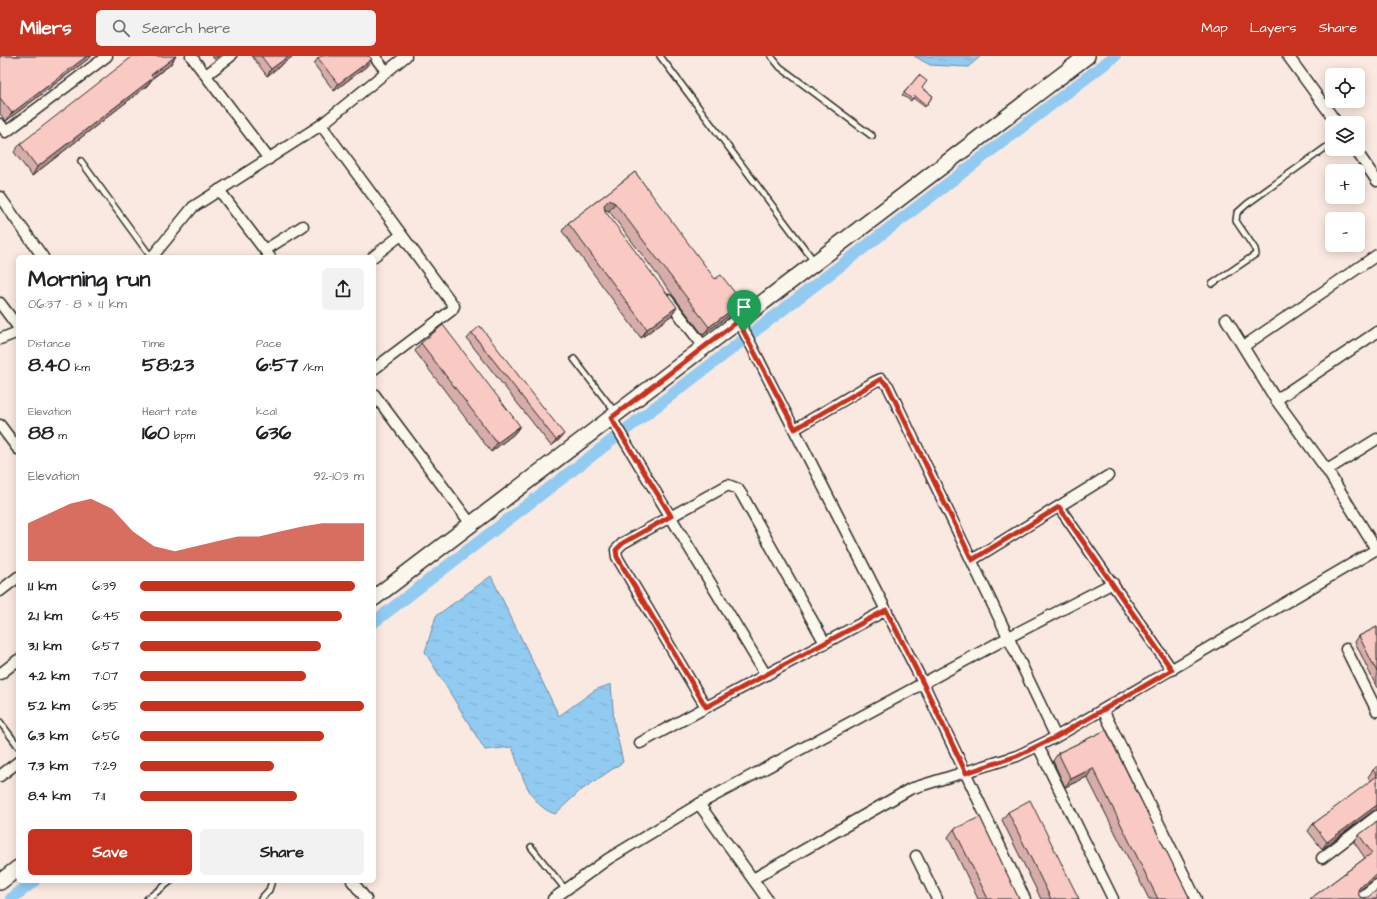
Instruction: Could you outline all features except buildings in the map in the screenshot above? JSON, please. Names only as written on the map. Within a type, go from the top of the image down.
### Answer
[{"type":"street","points":[[0,124],[6,132],[107,56]]},
{"type":"street","points":[[191,56],[269,159]]},
{"type":"street","points":[[206,75],[231,56]]},
{"type":"street","points":[[374,56],[386,71]]},
{"type":"street","points":[[154,255],[193,207],[321,125],[406,56]]},
{"type":"street","points":[[376,596],[471,524],[614,419],[704,348],[741,326],[815,263],[1087,56]]},
{"type":"street","points":[[1288,56],[1332,116]]},
{"type":"street","points":[[321,125],[454,306],[452,310],[376,367]]},
{"type":"street","points":[[1360,156],[1377,181]]},
{"type":"street","points":[[219,190],[267,254],[303,226]]},
{"type":"street","points":[[0,197],[41,255]]},
{"type":"street","points":[[375,255],[401,234]]},
{"type":"street","points":[[1244,346],[1377,255]]},
{"type":"street","points":[[661,291],[704,348]]},
{"type":"street","points":[[0,303],[16,324]]},
{"type":"street","points":[[753,879],[910,789],[966,773],[1017,756],[1056,737],[1377,549],[1327,470],[1276,400],[1226,319]]},
{"type":"street","points":[[741,326],[795,429],[923,683],[1025,899]]},
{"type":"street","points":[[1276,400],[1377,332]]},
{"type":"street","points":[[0,339],[16,333]]},
{"type":"street","points":[[795,429],[881,379],[888,386],[1056,737]]},
{"type":"street","points":[[376,397],[471,524]]},
{"type":"street","points":[[614,419],[628,445],[766,675]]},
{"type":"street","points":[[0,425],[16,446]]},
{"type":"street","points":[[1327,470],[1377,439]]},
{"type":"street","points":[[972,560],[1108,476]]},
{"type":"street","points":[[706,707],[617,557],[616,550],[623,543],[728,485],[738,489],[825,643]]},
{"type":"street","points":[[1059,507],[1172,670]]},
{"type":"street","points":[[0,591],[16,579]]},
{"type":"street","points":[[553,899],[608,859],[699,804],[1009,637],[1113,583]]},
{"type":"street","points":[[640,743],[886,610]]},
{"type":"street","points":[[1346,649],[1377,711]]},
{"type":"street","points":[[0,674],[16,662]]},
{"type":"street","points":[[1103,710],[1196,899]]},
{"type":"street","points":[[1038,746],[1113,899]]},
{"type":"street","points":[[0,776],[16,764]]},
{"type":"street","points":[[699,804],[768,899]]},
{"type":"street","points":[[1322,858],[1377,816]]},
{"type":"street","points":[[916,856],[937,899]]},
{"type":"street","points":[[0,882],[16,870]]},
{"type":"street","points":[[354,883],[366,899]]},
{"type":"street","points":[[1359,899],[1377,885]]},
{"type":"lane","points":[[660,56],[815,263]]},
{"type":"lane","points":[[771,56],[780,67],[872,136]]},
{"type":"lane","points":[[1212,284],[1256,254],[1255,249],[1236,221],[1237,213],[1247,204],[1325,147]]},
{"type":"lane","points":[[82,162],[151,255]]},
{"type":"lane","points":[[574,359],[614,419]]},
{"type":"lane","points":[[0,722],[16,743]]},
{"type":"lane","points":[[531,847],[566,890]]},
{"type":"lane","points":[[147,899],[168,883]]},
{"type":"lane","points":[[262,899],[269,890],[271,883]]},
{"type":"water","points":[[914,56],[981,56],[968,67],[930,65]]},
{"type":"water","points":[[491,576],[559,716],[595,690],[611,684],[614,722],[623,762],[580,791],[555,814],[546,810],[532,795],[522,776],[512,747],[485,750],[425,652],[436,616]]},
{"type":"waterway","points":[[376,620],[1115,56]]},
{"type":"waterway","points":[[11,899],[31,883]]},
{"type":"route","points":[[738,321],[744,331],[795,429],[874,382],[881,379],[888,386],[972,560],[1059,507],[1172,670],[1056,737],[1017,756],[966,773],[886,610],[706,707],[617,557],[616,550],[623,543],[671,516],[611,418],[738,321]]}]
